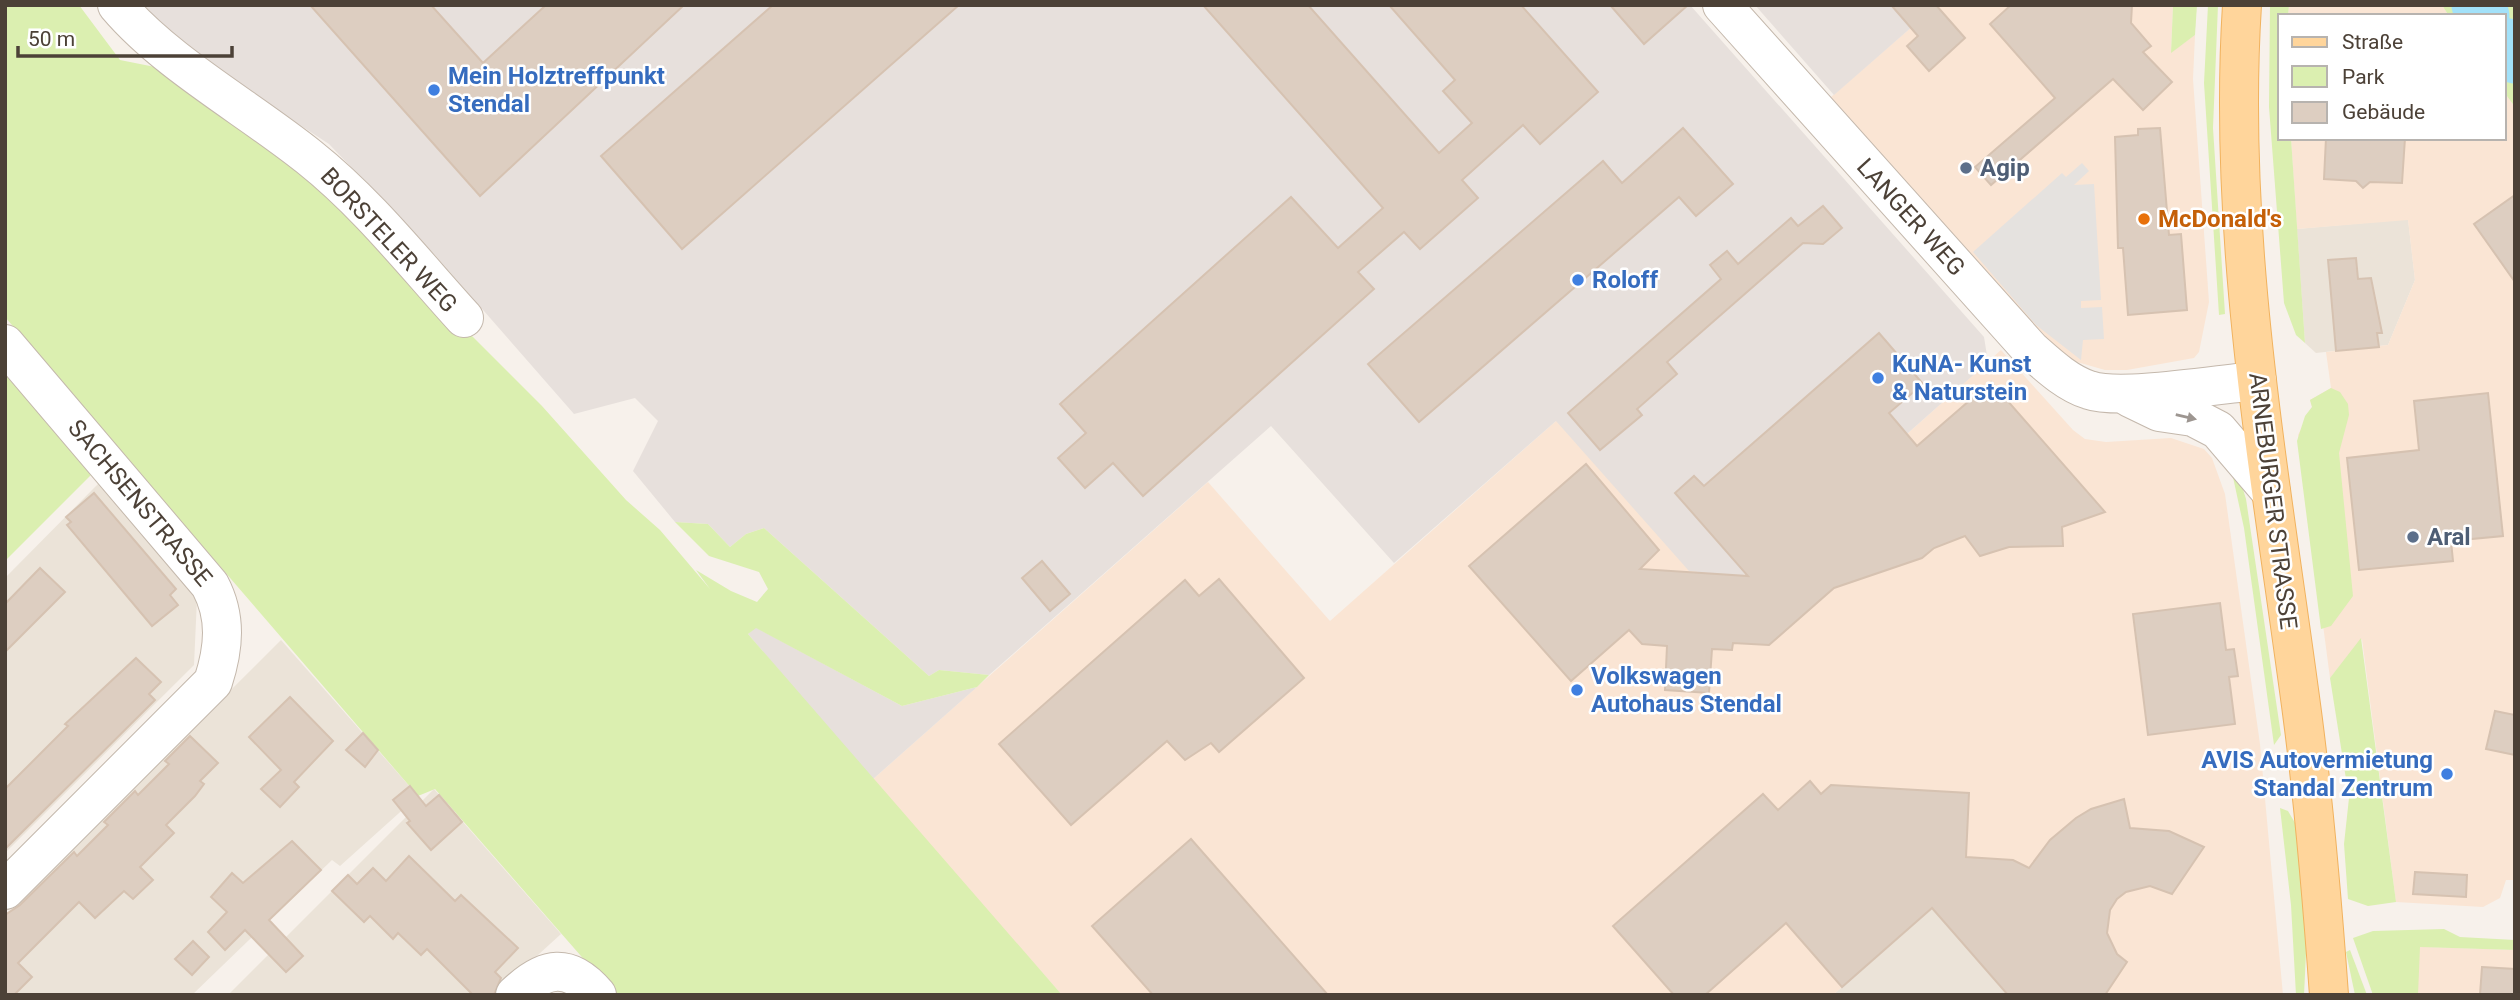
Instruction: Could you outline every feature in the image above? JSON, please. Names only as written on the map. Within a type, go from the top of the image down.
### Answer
[{"type":"main road","name":"ARNEBURGER STRASSE","points":[[2242,5],[2236,103],[2257,381],[2309,771],[2329,995]]},
{"type":"street","name":"BORSTELER WEG","points":[[117,5],[152,42],[311,158],[376,219],[464,318]]},
{"type":"street","name":"LANGER WEG","points":[[1722,5],[2031,350],[2057,372],[2090,391],[2122,394],[2257,381]]},
{"type":"street","name":"SACHSENSTRASSE","points":[[5,344],[211,585],[220,603],[224,648],[214,682],[5,890]]},
{"type":"street","name":"LANGER WEG","points":[[2122,394],[2159,412],[2193,417],[2218,430],[2271,492]]},
{"type":"street","points":[[515,995],[528,982],[547,972],[568,971],[584,979],[597,995]]},
{"type":"shaded area","points":[[137,5],[1690,5],[1984,337],[1988,362],[1792,536],[1747,574],[1738,576],[1689,571],[1556,421],[1394,563],[1271,426],[989,675],[939,670],[929,676],[764,528],[746,534],[730,547],[708,524],[675,522],[633,471],[658,421],[635,398],[574,414],[435,255],[329,144],[164,36]]},
{"type":"shaded area","points":[[1755,5],[1937,5],[1834,95]]},
{"type":"shaded area","points":[[1937,5],[2173,5],[2171,52],[2195,35],[2193,79],[2209,302],[2199,352],[2194,358],[2127,370],[2105,370],[2077,362],[2060,351],[2045,339],[1831,97]]},
{"type":"shaded area","points":[[2289,5],[2442,5],[2448,14],[2288,14]]},
{"type":"shaded area","points":[[2506,95],[2515,107],[2515,880],[2506,880],[2500,898],[2483,907],[2396,902],[2362,639],[2330,678],[2298,435],[2312,407],[2310,400],[2331,388],[2326,352],[2388,345],[2415,280],[2408,220],[2297,229],[2291,140],[2506,140]]},
{"type":"shaded area","points":[[2082,163],[2089,171],[2074,185],[2094,184],[2101,300],[2081,301],[2081,308],[2102,307],[2104,339],[2083,340],[2081,360],[2036,325],[1973,252],[2062,173],[2066,177]]},
{"type":"shaded area","points":[[2408,219],[2415,280],[2388,345],[2316,353],[2305,343],[2297,229]]},
{"type":"shaded area","points":[[2001,350],[2073,430],[2085,439],[2106,442],[2171,438],[2204,449],[2212,458],[2225,494],[2260,744],[2283,995],[2008,995],[1932,908],[1833,995],[1062,995],[872,780],[1208,482],[1330,621],[1556,421],[1907,434]]},
{"type":"shaded area","points":[[99,483],[197,599],[194,665],[5,853],[5,578]]},
{"type":"shaded area","points":[[755,627],[902,706],[977,687],[872,780],[748,634]]},
{"type":"shaded area","points":[[281,640],[418,796],[340,866],[332,860],[192,995],[5,995],[5,915]]},
{"type":"shaded area","points":[[434,789],[561,934],[494,995],[228,995]]},
{"type":"shaded area","points":[[1932,908],[2008,995],[1833,995]]},
{"type":"shaded area","points":[[2397,946],[2515,950],[2515,995],[2398,995]]},
{"type":"green space","points":[[5,5],[79,5],[120,60],[155,67],[289,153],[542,406],[626,500],[660,530],[710,589],[696,570],[731,591],[757,602],[768,589],[759,572],[709,556],[675,522],[708,524],[730,547],[746,534],[764,528],[929,676],[939,670],[989,675],[977,687],[902,706],[756,628],[748,634],[1062,995],[615,995],[435,789],[418,796],[5,317]]},
{"type":"green space","points":[[2173,5],[2197,5],[2195,35],[2171,53]]},
{"type":"green space","points":[[2208,5],[2218,5],[2213,128],[2225,314],[2219,315],[2204,83]]},
{"type":"green space","points":[[2270,5],[2289,5],[2288,14],[2278,14],[2278,140],[2291,140],[2305,343],[2296,335],[2284,303],[2269,107]]},
{"type":"green space","points":[[2442,5],[2515,5],[2515,107],[2506,95],[2506,14],[2448,14]]},
{"type":"green space","points":[[5,373],[91,475],[5,561]]},
{"type":"green space","points":[[2331,388],[2340,392],[2348,404],[2349,415],[2339,453],[2353,596],[2331,626],[2321,629],[2297,441],[2305,416],[2312,407],[2310,400]]},
{"type":"green space","points":[[2231,468],[2237,470],[2246,499],[2281,735],[2274,745],[2244,528]]},
{"type":"green space","points":[[2361,638],[2396,902],[2368,906],[2348,899],[2344,844],[2349,798],[2330,678]]},
{"type":"green space","points":[[2280,808],[2288,811],[2298,828],[2307,932],[2304,995],[2296,995],[2291,905]]},
{"type":"green space","points":[[2444,929],[2460,937],[2515,940],[2515,950],[2420,947],[2418,995],[2373,995],[2353,938],[2373,931]]},
{"type":"green space","points":[[2350,950],[2367,995],[2355,995],[2346,952]]},
{"type":"building","points":[[310,5],[431,5],[483,63],[546,5],[684,5],[480,196]]},
{"type":"building","points":[[773,5],[959,5],[682,249],[601,156]]},
{"type":"building","points":[[1203,5],[1308,5],[1439,153],[1472,123],[1443,91],[1455,80],[1389,5],[1521,5],[1598,92],[1540,144],[1523,125],[1462,180],[1478,198],[1420,249],[1404,232],[1358,272],[1374,289],[1143,496],[1113,463],[1085,488],[1058,458],[1086,433],[1060,404],[1291,197],[1338,248],[1383,208]]},
{"type":"building","points":[[1610,5],[1688,5],[1644,44]]},
{"type":"building","points":[[1891,5],[1936,5],[1965,38],[1929,71],[1907,46],[1918,36]]},
{"type":"building","points":[[2011,5],[2132,5],[2131,23],[2151,46],[2143,52],[2172,82],[2143,110],[2113,79],[1991,185],[1975,167],[2055,98],[1990,24]]},
{"type":"building","points":[[1683,128],[1733,184],[1696,216],[1679,197],[1419,422],[1368,364],[1603,161],[1622,183]]},
{"type":"building","name":"McDonald's","points":[[2160,128],[2169,235],[2181,234],[2187,310],[2128,315],[2123,248],[2118,248],[2115,137],[2138,135],[2138,129]]},
{"type":"building","points":[[2326,140],[2405,140],[2402,183],[2370,182],[2363,188],[2356,181],[2324,179]]},
{"type":"building","points":[[2515,195],[2515,282],[2474,224]]},
{"type":"building","points":[[1823,206],[1842,228],[1823,244],[1803,243],[1667,362],[1677,374],[1637,409],[1642,415],[1600,450],[1568,413],[1721,279],[1710,265],[1727,251],[1738,264],[1791,218],[1798,226]]},
{"type":"building","points":[[2356,258],[2358,279],[2371,278],[2382,333],[2377,333],[2379,347],[2336,351],[2328,260]]},
{"type":"building","points":[[1879,333],[1923,384],[1889,413],[1917,446],[1991,382],[2105,512],[2062,527],[2063,546],[2009,547],[1980,556],[1965,536],[1934,548],[1922,558],[1834,588],[1769,645],[1733,643],[1732,650],[1712,649],[1709,693],[1665,690],[1667,646],[1642,644],[1629,630],[1571,681],[1469,566],[1586,464],[1659,550],[1640,569],[1748,576],[1675,493],[1694,476],[1704,486]]},
{"type":"building","points":[[2488,393],[2503,536],[2451,541],[2453,561],[2359,570],[2347,458],[2419,450],[2414,401]]},
{"type":"building","points":[[94,493],[176,589],[170,595],[178,605],[152,626],[67,525],[71,522],[66,517]]},
{"type":"building","points":[[1042,561],[1070,594],[1050,611],[1022,578]]},
{"type":"building","points":[[40,568],[65,592],[5,652],[5,604]]},
{"type":"building","points":[[1219,579],[1304,678],[1219,752],[1211,743],[1185,760],[1167,741],[1071,825],[999,744],[1185,580],[1199,596]]},
{"type":"building","points":[[2220,603],[2226,650],[2234,649],[2238,676],[2229,677],[2235,724],[2148,735],[2133,614]]},
{"type":"building","points":[[136,658],[161,682],[149,694],[155,700],[5,849],[5,789],[68,726],[65,724]]},
{"type":"building","points":[[290,697],[333,741],[294,782],[299,787],[280,807],[261,789],[281,770],[249,737]]},
{"type":"building","points":[[2495,711],[2515,715],[2515,755],[2486,749]]},
{"type":"building","points":[[363,733],[378,750],[365,767],[346,750]]},
{"type":"building","points":[[190,736],[218,763],[200,781],[204,784],[195,796],[166,825],[174,833],[140,867],[153,880],[133,899],[124,891],[95,918],[79,902],[18,963],[32,977],[14,995],[5,995],[5,915],[20,905],[74,852],[77,856],[108,825],[104,822],[135,791],[138,795],[169,764],[165,761]]},
{"type":"building","points":[[1810,781],[1821,794],[1831,785],[1969,793],[1966,857],[2013,860],[2029,868],[2050,840],[2076,818],[2091,809],[2124,799],[2130,828],[2169,831],[2204,847],[2172,894],[2150,886],[2126,892],[2117,899],[2110,910],[2107,933],[2117,954],[2127,962],[2105,995],[2008,995],[1932,908],[1842,987],[1786,923],[1705,995],[1674,995],[1613,926],[1763,794],[1778,810]]},
{"type":"building","points":[[410,786],[426,806],[439,795],[462,822],[431,850],[407,823],[410,821],[393,800]]},
{"type":"building","points":[[1191,839],[1328,995],[1153,995],[1092,926]]},
{"type":"building","points":[[292,841],[321,870],[269,920],[303,956],[286,972],[245,930],[225,950],[208,932],[227,912],[211,897],[232,873],[243,883]]},
{"type":"building","points":[[409,856],[455,901],[461,895],[518,948],[495,972],[501,978],[494,995],[473,995],[427,949],[421,955],[398,933],[393,939],[370,916],[364,922],[332,891],[348,875],[357,884],[373,868],[386,881]]},
{"type":"building","points":[[2415,872],[2467,875],[2466,897],[2413,894]]},
{"type":"building","points":[[193,941],[209,957],[192,975],[175,959]]},
{"type":"building","points":[[2482,967],[2515,969],[2515,995],[2480,995]]},
{"type":"waterway","points":[[2477,5],[2483,14]]},
{"type":"waterway","points":[[2506,46],[2515,58]]},
{"type":"place","name":"Mein Holztreffpunkt Stendal","points":[[434,90]]},
{"type":"place","name":"Agip","points":[[1966,168]]},
{"type":"place","name":"McDonald's","points":[[2144,219]]},
{"type":"place","name":"Roloff","points":[[1578,280]]},
{"type":"place","name":"KuNA- Kunst & Naturstein","points":[[1878,378]]},
{"type":"place","name":"Aral","points":[[2413,537]]},
{"type":"place","name":"Volkswagen Autohaus Stendal","points":[[1577,690]]},
{"type":"place","name":"AVIS Autovermietung Standal Zentrum","points":[[2447,774]]}]
